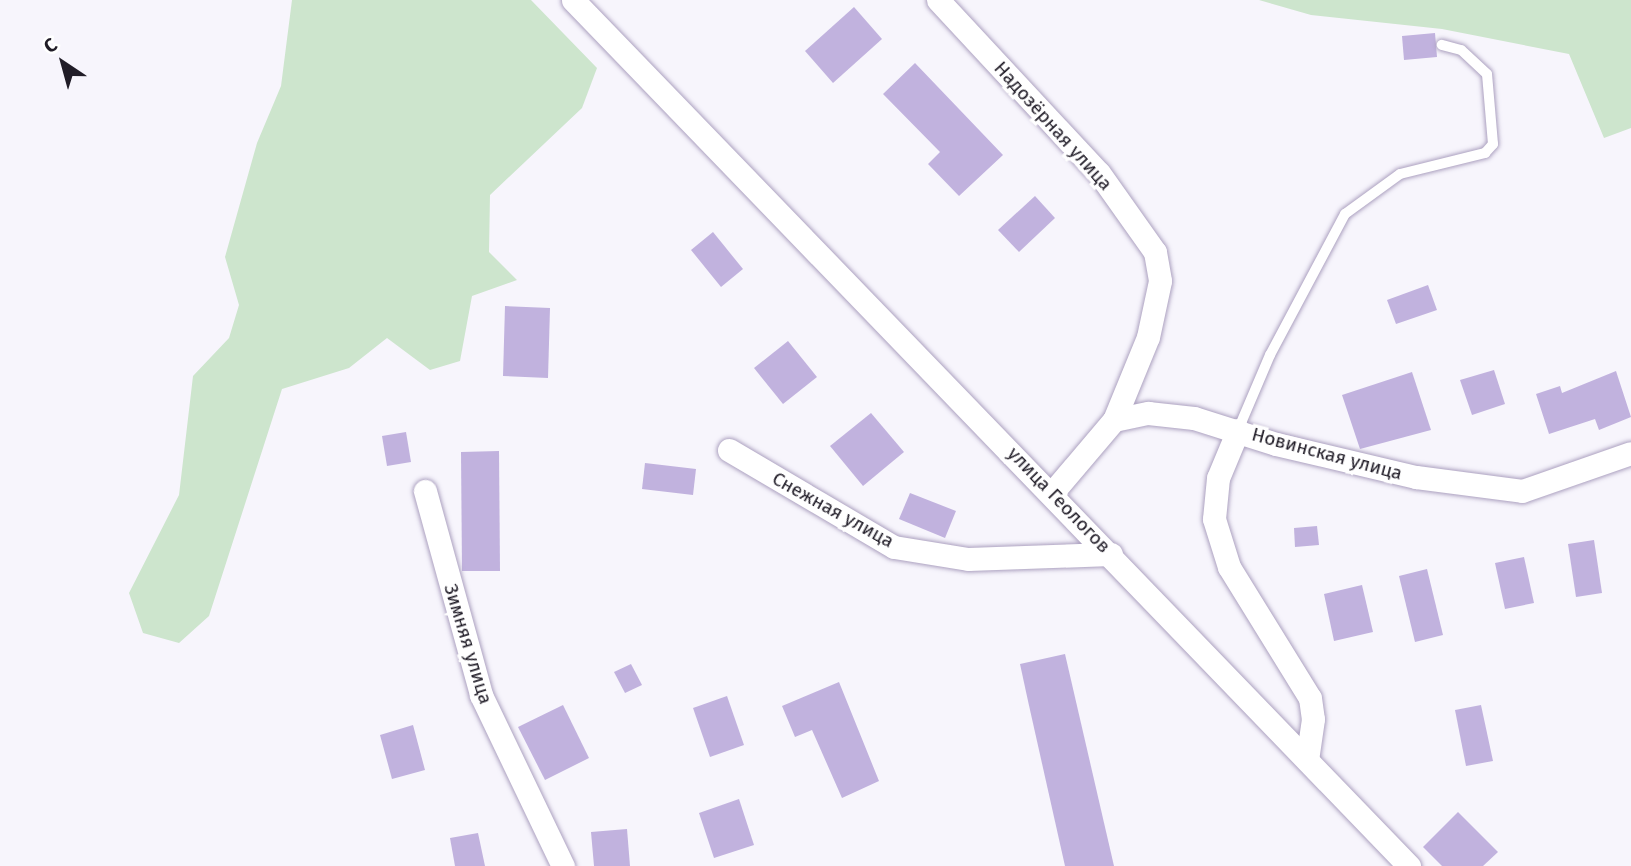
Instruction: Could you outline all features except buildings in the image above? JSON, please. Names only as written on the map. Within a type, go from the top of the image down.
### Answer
[{"type":"street","name":"улица Геологов","points":[[573,0],[1111,554],[1409,866]]},
{"type":"street","name":"Надозёрная улица","points":[[937,0],[1099,173],[1155,252],[1160,281],[1147,337],[1114,420]]},
{"type":"street","name":"Новинская улица","points":[[1114,420],[1148,413],[1194,418],[1276,444],[1416,477],[1522,491],[1631,453]]},
{"type":"street","points":[[1052,493],[1114,420]]},
{"type":"street","points":[[1238,430],[1218,478],[1214,519],[1229,567],[1310,698],[1313,719],[1307,760]]},
{"type":"street","name":"Снежная улица","points":[[729,450],[894,547],[968,559],[1111,554]]},
{"type":"street","name":"Зимняя улица","points":[[425,491],[481,695],[563,866]]},
{"type":"lane","points":[[1238,430],[1270,355],[1345,214],[1399,174],[1485,153],[1493,144],[1487,74],[1461,50],[1442,45]]},
{"type":"green space","points":[[292,0],[531,0],[597,68],[582,108],[490,195],[489,252],[517,280],[472,296],[460,361],[430,370],[387,338],[349,368],[282,389],[209,616],[179,643],[143,633],[129,593],[179,495],[193,376],[229,338],[239,305],[225,257],[257,143],[281,86]]},
{"type":"green space","points":[[1259,0],[1631,0],[1631,128],[1604,138],[1569,54],[1442,29],[1311,15]]}]
